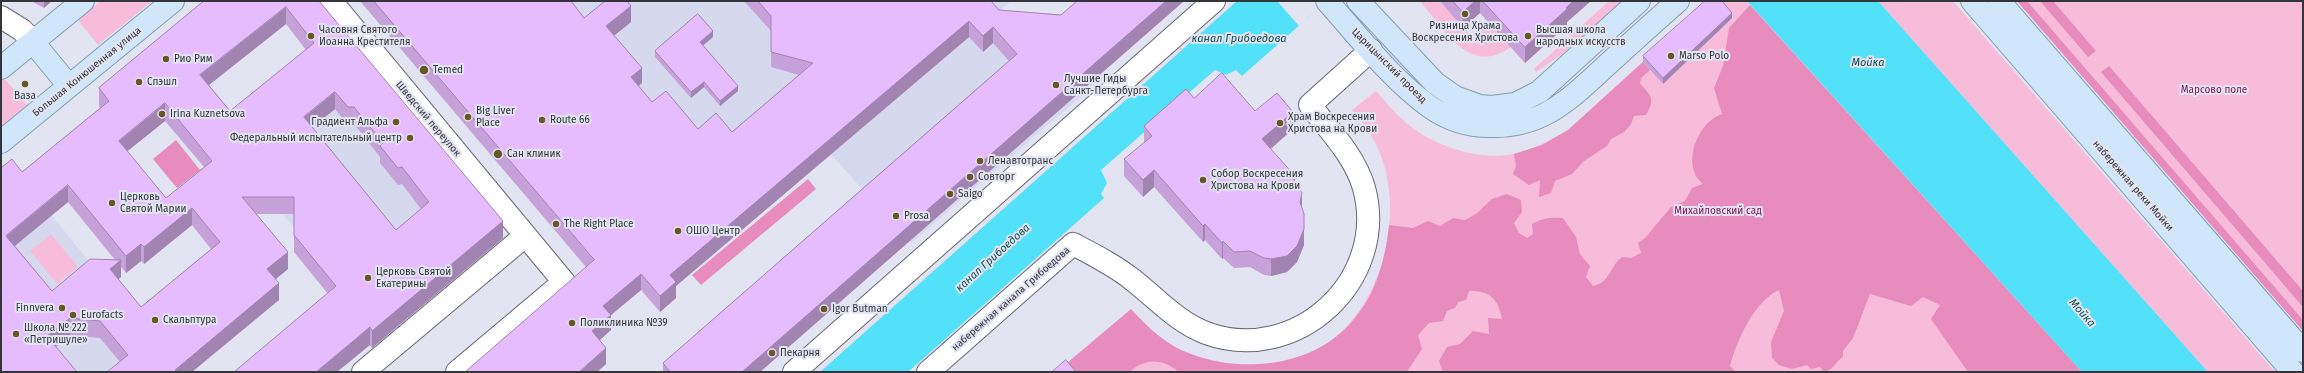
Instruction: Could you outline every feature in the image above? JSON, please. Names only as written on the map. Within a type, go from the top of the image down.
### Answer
[{"type":"main road","points":[[1,68],[83,1]]},
{"type":"main road","name":"Большая Конюшенная улица","points":[[1,142],[173,1]]},
{"type":"main road","name":"Царицынский проезд","points":[[1327,1],[1371,50],[1420,98],[1441,114],[1468,124],[1514,126],[1531,122],[1568,100],[1678,1]]},
{"type":"main road","name":"Царицынский проезд","points":[[1365,4],[1419,68],[1445,90],[1467,102],[1480,106],[1498,107],[1515,104],[1539,92],[1639,1]]},
{"type":"main road","name":"набережная реки Мойки","points":[[1972,1],[2293,372]]},
{"type":"main road","name":"набережная реки Мойки","points":[[1999,1],[2303,351]]},
{"type":"main road","points":[[33,42],[69,86]]},
{"type":"street","name":"Шведский переулок","points":[[331,1],[564,282],[457,372]]},
{"type":"street","points":[[794,372],[1214,1]]},
{"type":"street","points":[[1,17],[22,30],[33,42]]},
{"type":"street","name":"набережная канала Грибоедова","points":[[928,372],[1073,244],[1103,260],[1132,279],[1180,319],[1206,333],[1234,339],[1263,339],[1292,332],[1312,320],[1339,298],[1355,273],[1365,246],[1368,217],[1364,188],[1352,161],[1310,105],[1371,50]]},
{"type":"street","points":[[371,369],[525,236]]},
{"type":"shaded area","points":[[390,1],[1011,1],[991,18],[1061,31],[1102,78],[911,243],[818,140],[641,290]]},
{"type":"shaded area","points":[[358,60],[509,241],[440,300],[345,187],[294,228],[237,157]]},
{"type":"shaded area","points":[[16,171],[104,280],[128,372],[63,372],[1,298],[1,183]]},
{"type":"green space","points":[[101,1],[152,1],[98,45],[78,20]]},
{"type":"green space","points":[[1420,1],[1440,1],[1473,39],[1490,24],[1511,47],[1496,55],[1482,56],[1470,53],[1448,36]]},
{"type":"green space","points":[[1609,1],[1623,1],[1561,55],[1536,72],[1534,69]]},
{"type":"green space","name":"Михайловский сад","points":[[1709,1],[1747,1],[2082,372],[1063,372],[1131,309],[1150,329],[1173,346],[1190,354],[1224,363],[1263,364],[1300,356],[1317,349],[1332,340],[1351,321],[1367,299],[1379,273],[1386,245],[1390,217],[1389,188],[1383,161],[1370,133],[1352,110],[1376,91],[1396,114],[1410,126],[1421,134],[1446,146],[1473,154],[1487,156],[1501,156],[1528,150],[1568,130]]},
{"type":"green space","points":[[1878,1],[1953,1],[2275,372],[2208,372]]},
{"type":"green space","name":"Марсово поле","points":[[2017,1],[2303,1],[2303,331]]},
{"type":"green space","points":[[2017,1],[2027,1],[2303,320],[2303,331]]},
{"type":"green space","points":[[2040,1],[2053,1],[2096,51],[2088,57]]},
{"type":"green space","name":"Михайловский сад","points":[[1750,5],[2082,372],[1968,372],[1931,319],[1940,305],[1923,297],[1911,306],[1870,294],[1853,338],[1843,351],[1843,356],[1831,369],[1824,372],[1820,367],[1811,369],[1807,365],[1792,369],[1779,365],[1772,358],[1771,342],[1784,311],[1779,290],[1770,295],[1762,303],[1742,334],[1730,366],[1736,372],[1443,372],[1439,361],[1447,347],[1460,344],[1473,331],[1489,334],[1488,318],[1502,319],[1498,306],[1492,297],[1488,294],[1476,291],[1469,291],[1466,300],[1458,302],[1455,308],[1447,311],[1443,321],[1429,323],[1418,335],[1422,349],[1407,372],[1179,372],[1161,362],[1148,362],[1136,367],[1130,372],[1063,372],[1060,369],[1131,309],[1151,329],[1166,341],[1182,351],[1210,360],[1252,364],[1273,363],[1294,358],[1313,351],[1331,340],[1347,327],[1365,304],[1372,292],[1385,253],[1389,225],[1413,228],[1428,221],[1440,226],[1453,218],[1465,220],[1476,214],[1492,199],[1507,194],[1521,200],[1522,212],[1514,223],[1519,233],[1527,238],[1533,234],[1532,224],[1539,220],[1547,218],[1563,218],[1576,237],[1580,254],[1590,266],[1586,277],[1593,286],[1599,284],[1607,278],[1622,257],[1631,258],[1641,253],[1638,243],[1645,238],[1671,207],[1685,201],[1692,188],[1703,184],[1698,179],[1693,165],[1692,156],[1694,147],[1702,130],[1714,118],[1722,114],[1714,88],[1723,66],[1729,28]]},
{"type":"green space","points":[[1643,62],[1650,70],[1641,78],[1640,83],[1651,98],[1651,105],[1646,115],[1634,116],[1631,124],[1624,132],[1611,139],[1607,146],[1584,161],[1572,174],[1555,181],[1551,193],[1539,197],[1540,180],[1529,185],[1513,174],[1516,166],[1514,154],[1542,145],[1568,130]]},
{"type":"green space","points":[[2109,66],[2303,291],[2303,307],[2101,72]]},
{"type":"green space","points":[[4,78],[27,105],[1,127],[1,80]]},
{"type":"green space","points":[[176,140],[200,170],[177,188],[153,159]]},
{"type":"green space","points":[[808,179],[816,189],[701,285],[692,275]]},
{"type":"green space","points":[[51,234],[78,267],[57,284],[30,251]]},
{"type":"water","name":"канал Грибоедова","points":[[1237,1],[1327,1],[1242,76],[1236,70],[1226,75],[1215,70],[1101,170],[1107,183],[1101,194],[1104,198],[908,372],[820,372]]},
{"type":"water","name":"Мойка","points":[[1747,1],[1878,1],[2208,372],[2082,372]]},
{"type":"pier","points":[[1277,1],[1327,1],[1299,26]]},
{"type":"building","points":[[204,1],[319,1],[503,221],[372,331],[370,327],[316,372],[234,372],[336,286],[294,235],[294,197],[242,197],[288,252],[267,269],[279,283],[175,370],[177,372],[107,372],[128,355],[100,321],[70,318],[47,336],[77,372],[1,372],[1,168],[12,159],[22,172],[109,101],[99,88]],"holes":[[[286,7],[314,43],[230,111],[200,75]],[[335,92],[348,107],[354,107],[383,143],[380,146],[398,168],[402,167],[429,202],[396,230],[304,117]],[[165,103],[212,161],[166,198],[119,141]],[[68,185],[126,256],[141,244],[144,247],[192,208],[220,242],[141,307],[110,269],[121,260],[90,259],[52,291],[6,236]]]},
{"type":"building","points":[[374,1],[571,1],[584,18],[605,1],[627,1],[631,6],[606,26],[642,68],[631,77],[652,102],[666,91],[698,129],[716,113],[732,132],[813,63],[771,52],[771,16],[758,1],[991,1],[999,10],[1061,15],[1077,1],[1166,1],[742,372],[670,372],[663,363],[1017,54],[993,27],[983,36],[969,21],[670,275],[676,282],[660,296],[641,274],[603,306],[611,315],[592,331],[606,348],[579,372],[465,372],[594,260]]},
{"type":"building","points":[[1453,1],[1475,1],[1463,12]]},
{"type":"building","points":[[1483,1],[1573,1],[1566,8],[1567,9],[1525,47]]},
{"type":"building","points":[[1705,1],[1722,1],[1732,13],[1663,78],[1643,56]]},
{"type":"building","points":[[698,14],[713,31],[700,42],[738,86],[720,101],[704,82],[691,92],[655,51]]},
{"type":"building","name":"Собор Воскресения Христова на Крови","points":[[1222,73],[1255,111],[1277,93],[1293,112],[1262,139],[1295,176],[1293,178],[1302,193],[1300,202],[1304,214],[1304,229],[1297,246],[1287,256],[1271,259],[1264,258],[1250,251],[1234,252],[1223,241],[1222,243],[1205,224],[1203,226],[1154,170],[1143,180],[1124,159],[1152,136],[1144,126],[1186,89],[1194,98]]},
{"type":"building","points":[[1066,360],[1076,372],[1052,372]]},
{"type":"place","name":"Ризница Храма Воскресения Христова","points":[[1465,14]]},
{"type":"place","name":"Часовня Святого Иоанна Крестителя","points":[[311,36]]},
{"type":"place","name":"Высшая школа народных искусств","points":[[1528,36]]},
{"type":"place","name":"Marso Polo","points":[[1671,56]]},
{"type":"place","name":"Рио Рим","points":[[166,59]]},
{"type":"place","name":"Temed","points":[[424,70]]},
{"type":"place","name":"Спэшл","points":[[139,82]]},
{"type":"place","name":"Ваза","points":[[25,84]]},
{"type":"place","name":"Лучшие Гиды Санкт-Петербурга","points":[[1056,85]]},
{"type":"place","name":"Irina Kuznetsova","points":[[162,114]]},
{"type":"place","name":"Big Liver Place","points":[[468,117]]},
{"type":"place","name":"Route 66","points":[[542,120]]},
{"type":"place","name":"Градиент Альфа","points":[[396,122]]},
{"type":"place","name":"Храм Воскресения Христова на Крови","points":[[1280,123]]},
{"type":"place","name":"Федеральный испытательный центр","points":[[410,138]]},
{"type":"place","name":"Сан клиник","points":[[498,154]]},
{"type":"place","name":"Ленавтотранс","points":[[980,161]]},
{"type":"place","name":"Совторг","points":[[970,177]]},
{"type":"place","name":"Собор Воскресения Христова на Крови","points":[[1203,180]]},
{"type":"place","name":"Saigo","points":[[950,194]]},
{"type":"place","name":"Церковь Святой Марии","points":[[112,203]]},
{"type":"place","name":"Prosa","points":[[896,216]]},
{"type":"place","name":"The Right Place","points":[[556,224]]},
{"type":"place","name":"ОШО Центр","points":[[678,231]]},
{"type":"place","name":"Церковь Cвятой Екатерины","points":[[368,278]]},
{"type":"place","name":"Finnvera","points":[[62,308]]},
{"type":"place","name":"Igor Butman","points":[[824,309]]},
{"type":"place","name":"Eurofacts","points":[[73,315]]},
{"type":"place","name":"Скальптура","points":[[155,320]]},
{"type":"place","name":"Поликлиника №39","points":[[572,323]]},
{"type":"place","name":"Школа № 222 «Петришуле»","points":[[16,334]]},
{"type":"place","name":"Пекарня","points":[[772,353]]}]
